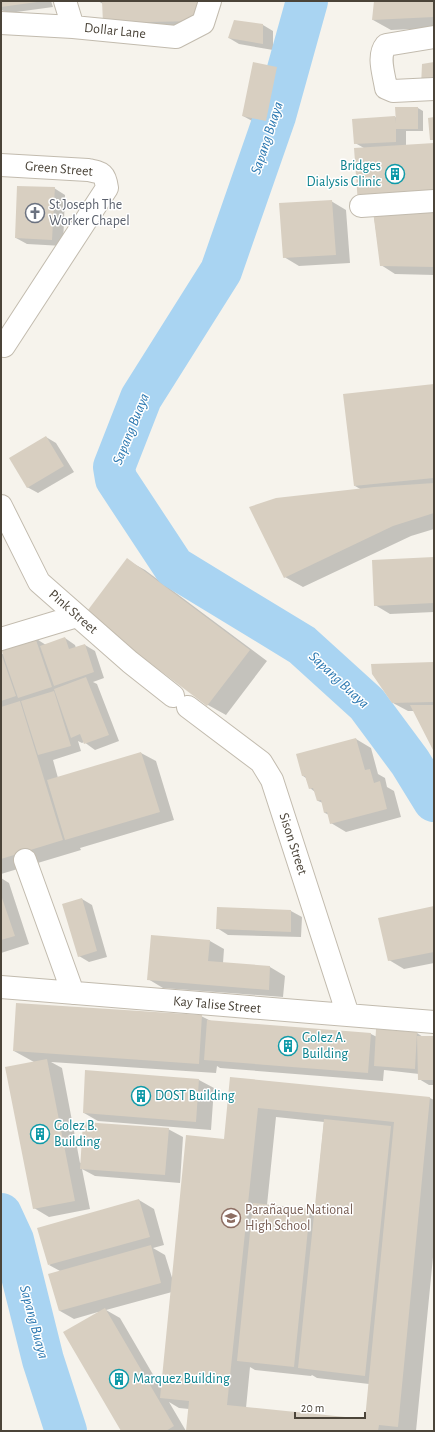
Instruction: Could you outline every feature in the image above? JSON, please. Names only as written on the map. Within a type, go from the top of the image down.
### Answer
[{"type":"street","points":[[65,1],[73,27]]},
{"type":"street","name":"Dollar Lane","points":[[1,24],[73,27],[176,38],[203,23],[210,1]]},
{"type":"street","points":[[434,37],[386,45],[381,56],[386,88],[393,91],[434,89]]},
{"type":"street","name":"Green Street","points":[[1,165],[88,170],[101,173],[106,178],[107,188],[2,343]]},
{"type":"street","points":[[360,206],[434,201]]},
{"type":"street","name":"Pink Street","points":[[1,506],[39,582],[130,662],[181,701]]},
{"type":"street","points":[[1,639],[77,616]]},
{"type":"street","name":"Sison Street","points":[[181,701],[261,762],[272,780],[348,1015]]},
{"type":"street","points":[[25,860],[74,993]]},
{"type":"street","name":"Kay Talise Street","points":[[1,987],[434,1022]]},
{"type":"building","points":[[1,1],[37,1],[37,2],[1,7]]},
{"type":"building","points":[[102,1],[202,1],[197,21],[103,23]]},
{"type":"building","points":[[374,1],[434,1],[434,17],[372,20]]},
{"type":"building","points":[[234,20],[263,24],[263,44],[228,38]]},
{"type":"building","points":[[253,62],[277,67],[266,121],[242,116]]},
{"type":"building","points":[[434,62],[434,84],[421,86],[422,64]]},
{"type":"building","points":[[395,107],[418,107],[418,129],[396,129],[396,142],[354,144],[352,119],[395,116],[396,123]]},
{"type":"building","points":[[434,117],[434,140],[430,140],[428,118]]},
{"type":"building","name":"Bridges Dialysis Clinic","points":[[434,143],[434,199],[358,204],[354,148]]},
{"type":"building","name":"St Joseph The Worker Chapel","points":[[17,186],[55,187],[52,240],[15,238]]},
{"type":"building","points":[[332,200],[336,255],[283,258],[279,203]]},
{"type":"building","points":[[373,211],[434,211],[434,267],[380,266]]},
{"type":"building","points":[[434,384],[434,478],[354,486],[343,394]]},
{"type":"building","points":[[46,436],[64,466],[27,488],[9,458]]},
{"type":"building","points":[[434,483],[434,513],[393,526],[284,578],[249,507],[276,498],[374,487]]},
{"type":"building","points":[[434,557],[434,603],[374,606],[372,560]]},
{"type":"building","points":[[127,558],[250,650],[207,706],[85,614]]},
{"type":"building","points":[[35,637],[52,687],[18,698],[1,649]]},
{"type":"building","points":[[65,637],[69,649],[85,644],[94,672],[54,686],[40,646]]},
{"type":"building","points":[[1,653],[16,696],[1,701]]},
{"type":"building","points":[[434,662],[434,702],[392,703],[372,674],[371,664]]},
{"type":"building","points":[[86,677],[109,735],[84,744],[80,734],[71,738],[54,689]]},
{"type":"building","points":[[54,691],[71,746],[38,755],[21,701]]},
{"type":"building","points":[[20,701],[63,840],[1,859],[1,707]]},
{"type":"building","points":[[410,705],[434,705],[434,752]]},
{"type":"building","points":[[356,738],[365,770],[370,769],[374,783],[380,781],[387,809],[330,824],[327,812],[324,813],[321,800],[317,801],[313,788],[309,789],[305,776],[302,776],[296,754]]},
{"type":"building","points":[[141,752],[160,812],[65,840],[47,780]]},
{"type":"building","points":[[1,895],[15,936],[1,940]]},
{"type":"building","points":[[82,898],[97,951],[78,957],[62,904]]},
{"type":"building","points":[[434,906],[434,952],[388,961],[378,918]]},
{"type":"building","points":[[217,907],[291,910],[291,932],[216,929]]},
{"type":"building","points":[[151,935],[210,940],[208,961],[270,966],[269,990],[147,980]]},
{"type":"building","points":[[16,1003],[202,1015],[199,1064],[13,1051]]},
{"type":"building","name":"Golez A. Building","points":[[207,1020],[371,1033],[368,1073],[204,1060]]},
{"type":"building","points":[[376,1029],[417,1032],[415,1069],[374,1066]]},
{"type":"building","points":[[417,1036],[434,1036],[434,1080],[418,1080]]},
{"type":"building","name":"Golez B. Building","points":[[47,1059],[75,1201],[33,1209],[5,1067]]},
{"type":"building","name":"DOST Building","points":[[85,1070],[199,1079],[196,1122],[83,1113]]},
{"type":"building","points":[[230,1077],[430,1097],[398,1427],[379,1425],[378,1431],[186,1431],[189,1401],[160,1398],[186,1135],[224,1139]],"holes":[[[258,1108],[394,1122],[365,1419],[227,1405]]]},
{"type":"building","points":[[324,1119],[391,1126],[365,1376],[298,1368]]},
{"type":"building","points":[[83,1122],[169,1128],[165,1175],[80,1169]]},
{"type":"building","points":[[139,1199],[150,1237],[48,1265],[37,1228]]},
{"type":"building","points":[[253,1203],[310,1209],[294,1367],[237,1361]]},
{"type":"building","points":[[151,1245],[161,1283],[59,1311],[48,1274]]},
{"type":"building","name":"Marquez Building","points":[[105,1308],[174,1426],[166,1431],[121,1431],[63,1332]]},
{"type":"waterway","name":"Sapang Buaya","points":[[307,1],[275,116],[221,271],[141,398],[114,467],[116,479],[174,567],[302,645],[367,704],[410,762],[434,801]]},
{"type":"waterway","name":"Sapang Buaya","points":[[1,1214],[13,1240],[43,1360],[66,1431]]},
{"type":"place","name":"Bridges Dialysis Clinic","points":[[395,174]]},
{"type":"place","name":"St Joseph The Worker Chapel","points":[[35,213]]},
{"type":"place","name":"Golez A. Building","points":[[288,1046]]},
{"type":"place","name":"DOST Building","points":[[141,1096]]},
{"type":"place","name":"Golez B. Building","points":[[40,1134]]},
{"type":"place","name":"Parañaque National High School","points":[[231,1218]]},
{"type":"place","name":"Marquez Building","points":[[119,1379]]}]
